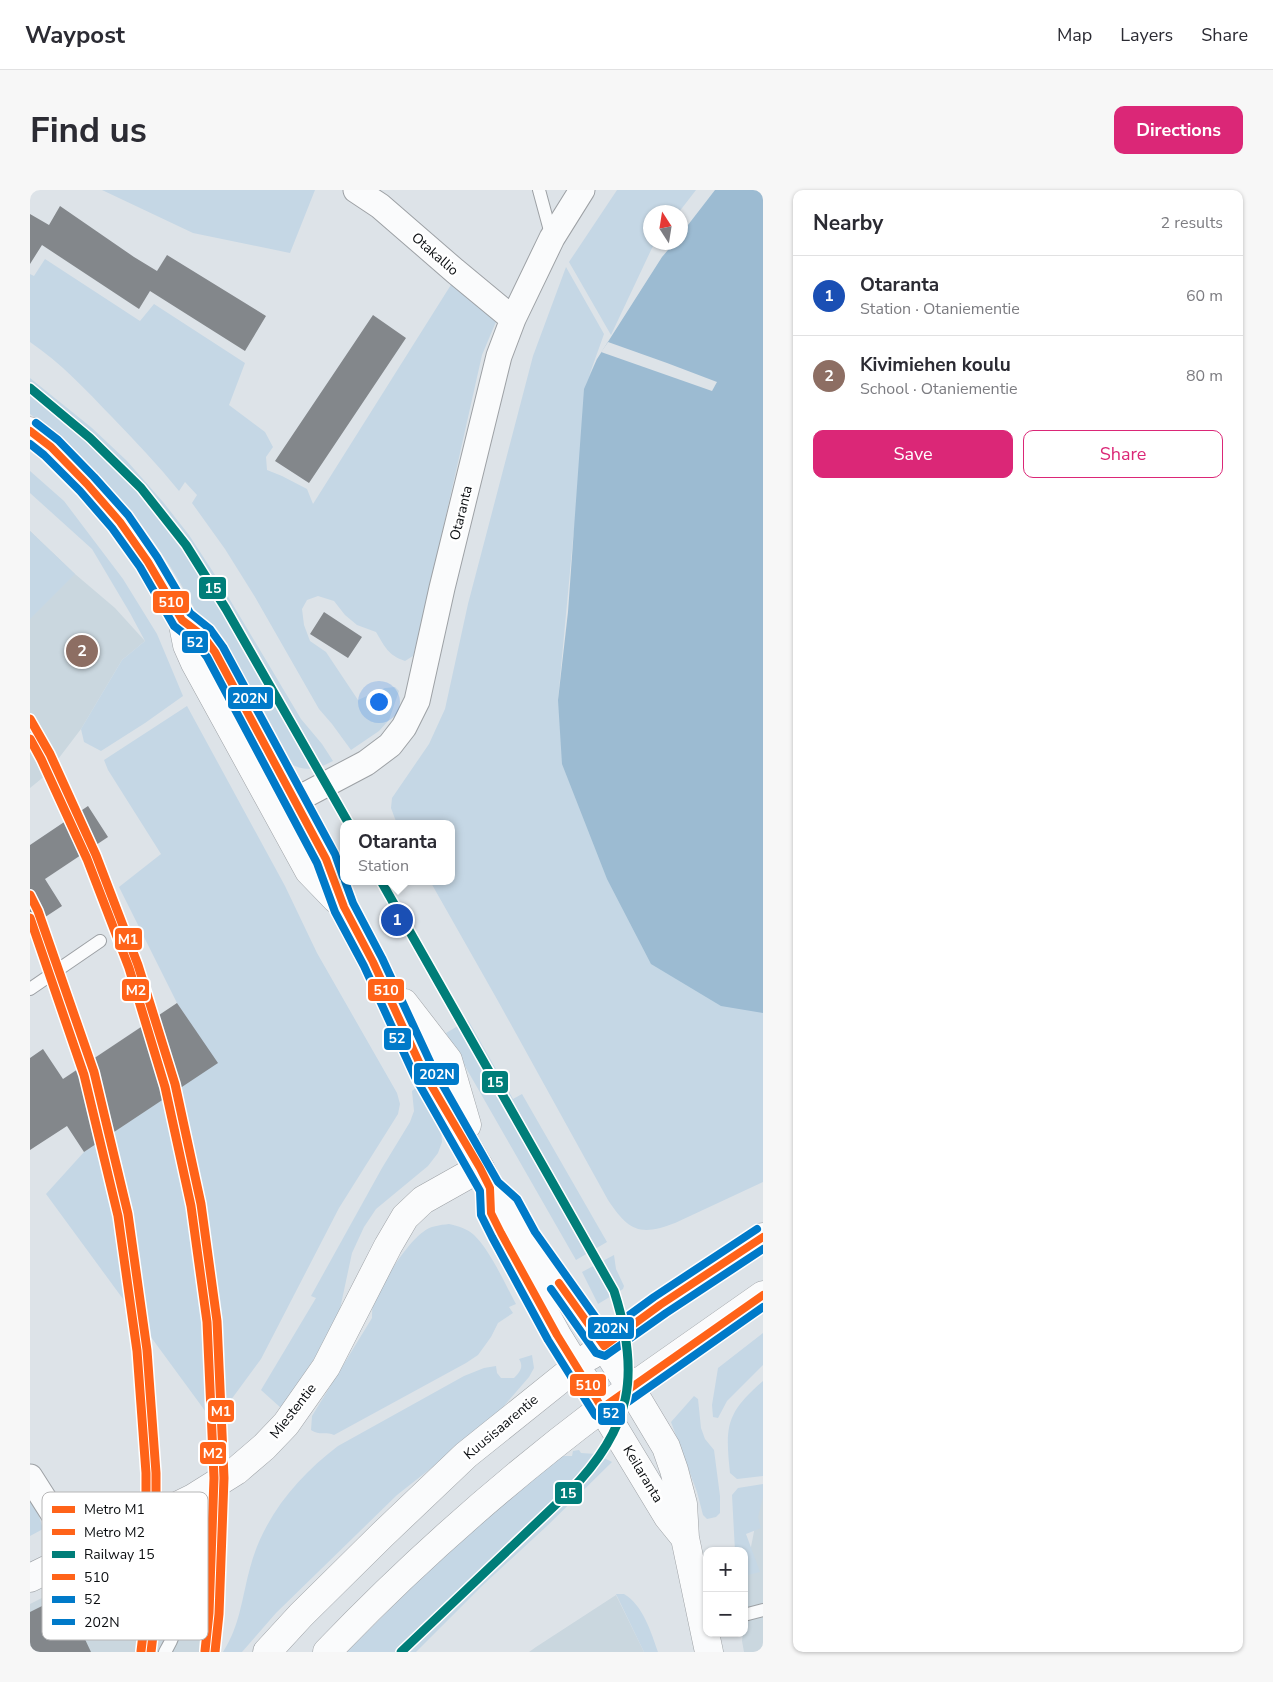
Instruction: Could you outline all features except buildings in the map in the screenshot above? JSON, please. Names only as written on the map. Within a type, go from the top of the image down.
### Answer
[{"type":"main road","points":[[30,431],[51,447],[120,522],[148,562],[182,620],[203,636],[215,652],[285,805],[326,859],[344,908],[373,962],[424,1073],[485,1178]]},
{"type":"main road","name":"Keilaranta","points":[[485,1178],[509,1205],[527,1237],[604,1346],[666,1447],[683,1504],[685,1538],[703,1616]]},
{"type":"main road","name":"Keilaranta","points":[[485,1178],[492,1213],[545,1312],[668,1517],[685,1538]]},
{"type":"main road","name":"Miestentie","points":[[203,1492],[236,1471],[264,1447],[286,1424],[326,1367],[388,1246],[405,1217],[422,1200],[485,1178]]},
{"type":"main road","name":"Kuusisaarentie","points":[[268,1652],[301,1615],[466,1455],[576,1366],[660,1305],[763,1237]]},
{"type":"main road","points":[[327,1652],[408,1570],[496,1491],[630,1387],[763,1295]]},
{"type":"main road","name":"Miestentie","points":[[30,1578],[42,1572]]},
{"type":"main road","name":"Keilaranta","points":[[707,1637],[709,1652]]},
{"type":"street","name":"Otakallio","points":[[356,190],[380,206],[513,319]]},
{"type":"street","name":"Otaranta","points":[[285,805],[366,763],[390,745],[404,727],[416,701],[499,356],[513,319],[552,238],[582,190]]},
{"type":"street","points":[[30,1477],[42,1496]]},
{"type":"lane","points":[[539,190],[552,238]]},
{"type":"lane","points":[[30,989],[100,940]]},
{"type":"lane","points":[[748,1614],[763,1610]]},
{"type":"lane","points":[[165,1652],[172,1640]]},
{"type":"shaded area","points":[[102,190],[315,190],[290,253],[193,233]]},
{"type":"shaded area","points":[[617,190],[696,190],[684,205],[643,205],[643,250],[651,250],[611,335],[569,262]]},
{"type":"shaded area","points":[[45,259],[140,321],[154,304],[245,363],[229,405],[265,432],[273,447],[266,457],[267,470],[307,489],[313,504],[454,280],[498,317],[482,355],[413,656],[405,661],[395,656],[385,646],[376,632],[357,625],[345,615],[334,601],[318,596],[307,600],[302,609],[304,625],[310,641],[326,652],[358,700],[385,688],[395,687],[399,691],[389,720],[379,731],[351,750],[319,709],[255,597],[225,549],[192,503],[197,495],[185,482],[179,491],[146,453],[83,387],[63,368],[30,342],[30,274],[34,276]]},
{"type":"shaded area","points":[[566,267],[604,334],[589,376],[597,359],[573,539],[558,700],[763,911],[763,1182],[675,1223],[652,1230],[643,1230],[628,1224],[608,1200],[432,885],[455,885],[455,820],[396,820],[391,808],[392,798],[429,744],[445,709],[468,604],[533,356]]},
{"type":"shaded area","points":[[30,378],[92,428],[127,461],[163,502],[189,535],[217,578],[301,719],[322,744],[333,761],[311,769],[300,768],[288,763],[225,661],[175,574],[146,531],[101,477],[67,444],[30,414]]},
{"type":"shaded area","points":[[30,471],[64,501],[123,579],[157,634],[183,696],[101,751],[84,742],[81,729],[122,660],[145,641],[92,549],[30,493]]},
{"type":"shaded area","points":[[30,531],[75,574],[115,608],[145,641],[122,660],[81,729],[46,775],[30,788]]},
{"type":"shaded area","points":[[30,531],[75,574],[30,619]]},
{"type":"shaded area","points":[[187,706],[285,886],[317,953],[397,1093],[400,1104],[398,1114],[339,1208],[261,1359],[214,1423],[46,1194],[84,1152],[217,1063],[177,1003],[119,887],[161,854],[108,770],[104,760]]},
{"type":"shaded area","points":[[468,1020],[513,1099],[522,1094],[607,1242],[576,1260],[446,1033]]},
{"type":"shaded area","points":[[418,1086],[441,1129],[442,1142],[438,1153],[428,1166],[376,1209],[364,1227],[352,1253],[340,1309],[330,1335],[281,1408],[261,1390],[316,1298],[311,1296],[382,1168],[410,1122],[414,1111],[412,1091]]},
{"type":"shaded area","points":[[449,1224],[472,1233],[486,1249],[516,1304],[509,1307],[513,1313],[498,1323],[478,1355],[466,1363],[334,1435],[317,1433],[311,1430],[312,1416],[372,1318],[373,1306],[377,1295],[395,1264],[423,1232],[432,1227]]},
{"type":"shaded area","points":[[614,1255],[616,1269],[624,1286],[623,1289],[598,1304],[582,1272]]},
{"type":"shaded area","points":[[763,1333],[763,1365],[727,1401],[718,1418],[713,1417],[712,1405],[718,1368]]},
{"type":"shaded area","points":[[532,1355],[534,1368],[529,1377],[491,1421],[397,1495],[276,1613],[242,1652],[223,1652],[237,1622],[250,1568],[263,1532],[284,1500],[309,1471],[338,1446],[464,1376],[484,1368],[496,1366],[497,1373],[501,1378],[514,1378],[521,1369],[519,1359]]},
{"type":"shaded area","points":[[763,1381],[763,1476],[737,1479],[730,1473],[728,1432],[735,1412],[751,1392]]},
{"type":"shaded area","points":[[694,1396],[698,1399],[701,1428],[705,1439],[714,1450],[720,1496],[720,1513],[716,1517],[707,1519],[703,1515],[697,1492],[671,1422]]},
{"type":"shaded area","points":[[579,1450],[581,1453],[596,1454],[612,1462],[416,1652],[347,1652],[428,1571],[477,1526],[560,1456],[572,1456],[573,1451]]},
{"type":"shaded area","points":[[763,1484],[763,1497],[758,1517],[761,1528],[746,1534],[760,1572],[748,1575],[748,1547],[735,1547],[732,1495],[738,1488]]},
{"type":"shaded area","points":[[763,1486],[763,1652],[744,1652],[742,1641],[742,1637],[748,1637],[748,1562]]},
{"type":"shaded area","points":[[30,1495],[35,1503],[42,1530],[30,1536]]},
{"type":"shaded area","points":[[616,1594],[624,1594],[631,1599],[641,1612],[658,1652],[644,1652]]},
{"type":"shaded area","points":[[616,1595],[644,1652],[529,1652],[536,1647]]},
{"type":"shaded area","points":[[42,1598],[42,1640],[200,1640],[199,1652],[30,1652],[30,1604]]},
{"type":"water","points":[[715,190],[763,190],[763,1013],[721,1006],[651,964],[607,879],[562,764],[558,700],[568,612],[584,389],[597,359],[662,257],[668,250],[688,250],[688,225]]},
{"type":"pier","points":[[608,342],[717,382],[712,391],[601,352]]},
{"type":"metro line","name":"M1","points":[[30,719],[50,754],[96,855],[138,965],[175,1084],[201,1204],[217,1321],[224,1478],[219,1614],[215,1652]]},
{"type":"metro line","name":"M2","points":[[30,739],[87,859],[129,968],[165,1087],[191,1206],[207,1322],[214,1478],[208,1622]]},
{"type":"metro line","name":"M1","points":[[30,895],[38,911],[94,1072],[128,1214],[147,1350],[156,1492]]},
{"type":"metro line","name":"M2","points":[[30,918],[84,1075],[118,1216],[137,1351],[146,1492]]},
{"type":"metro line","name":"M2","points":[[141,1651],[142,1640]]},
{"type":"metro line","name":"M1","points":[[151,1652],[152,1640]]},
{"type":"metro line","name":"M2","points":[[205,1651],[206,1640]]},
{"type":"rail line","name":"15","points":[[30,388],[90,438],[141,488],[186,545],[226,609],[347,820]]},
{"type":"rail line","name":"15","points":[[383,885],[614,1291],[627,1349],[628,1375],[625,1399],[618,1422],[606,1445],[590,1468],[569,1492],[401,1652]]},
{"type":"transit line","name":"202N","points":[[36,423],[58,440],[128,515],[157,557],[190,613],[210,629],[223,647],[335,854],[340,868]]},
{"type":"transit line","name":"510","points":[[30,431],[51,447],[120,522],[148,562],[182,620],[203,636],[215,652],[326,859],[344,907],[373,962],[424,1073],[490,1188],[491,1213],[501,1233],[557,1335],[602,1408],[763,1295]]},
{"type":"transit line","name":"52","points":[[30,444],[44,455],[80,491],[112,528],[140,567],[174,626],[196,643],[207,657],[317,863],[335,912],[364,966],[415,1077],[480,1191],[481,1215],[492,1237],[548,1340],[595,1415],[600,1418],[608,1416],[763,1307]]},
{"type":"transit line","name":"202N","points":[[346,885],[353,903],[382,958],[433,1068],[498,1182],[517,1199],[535,1232],[606,1332],[654,1297],[757,1229]]},
{"type":"transit line","name":"510","points":[[559,1283],[604,1346],[660,1305],[763,1237]]},
{"type":"transit line","name":"52","points":[[551,1289],[596,1353],[605,1356],[763,1249]]},
{"type":"place","name":"Kivimiehen koulu","points":[[82,651]]},
{"type":"place","name":"Otaranta","points":[[397,920]]}]
